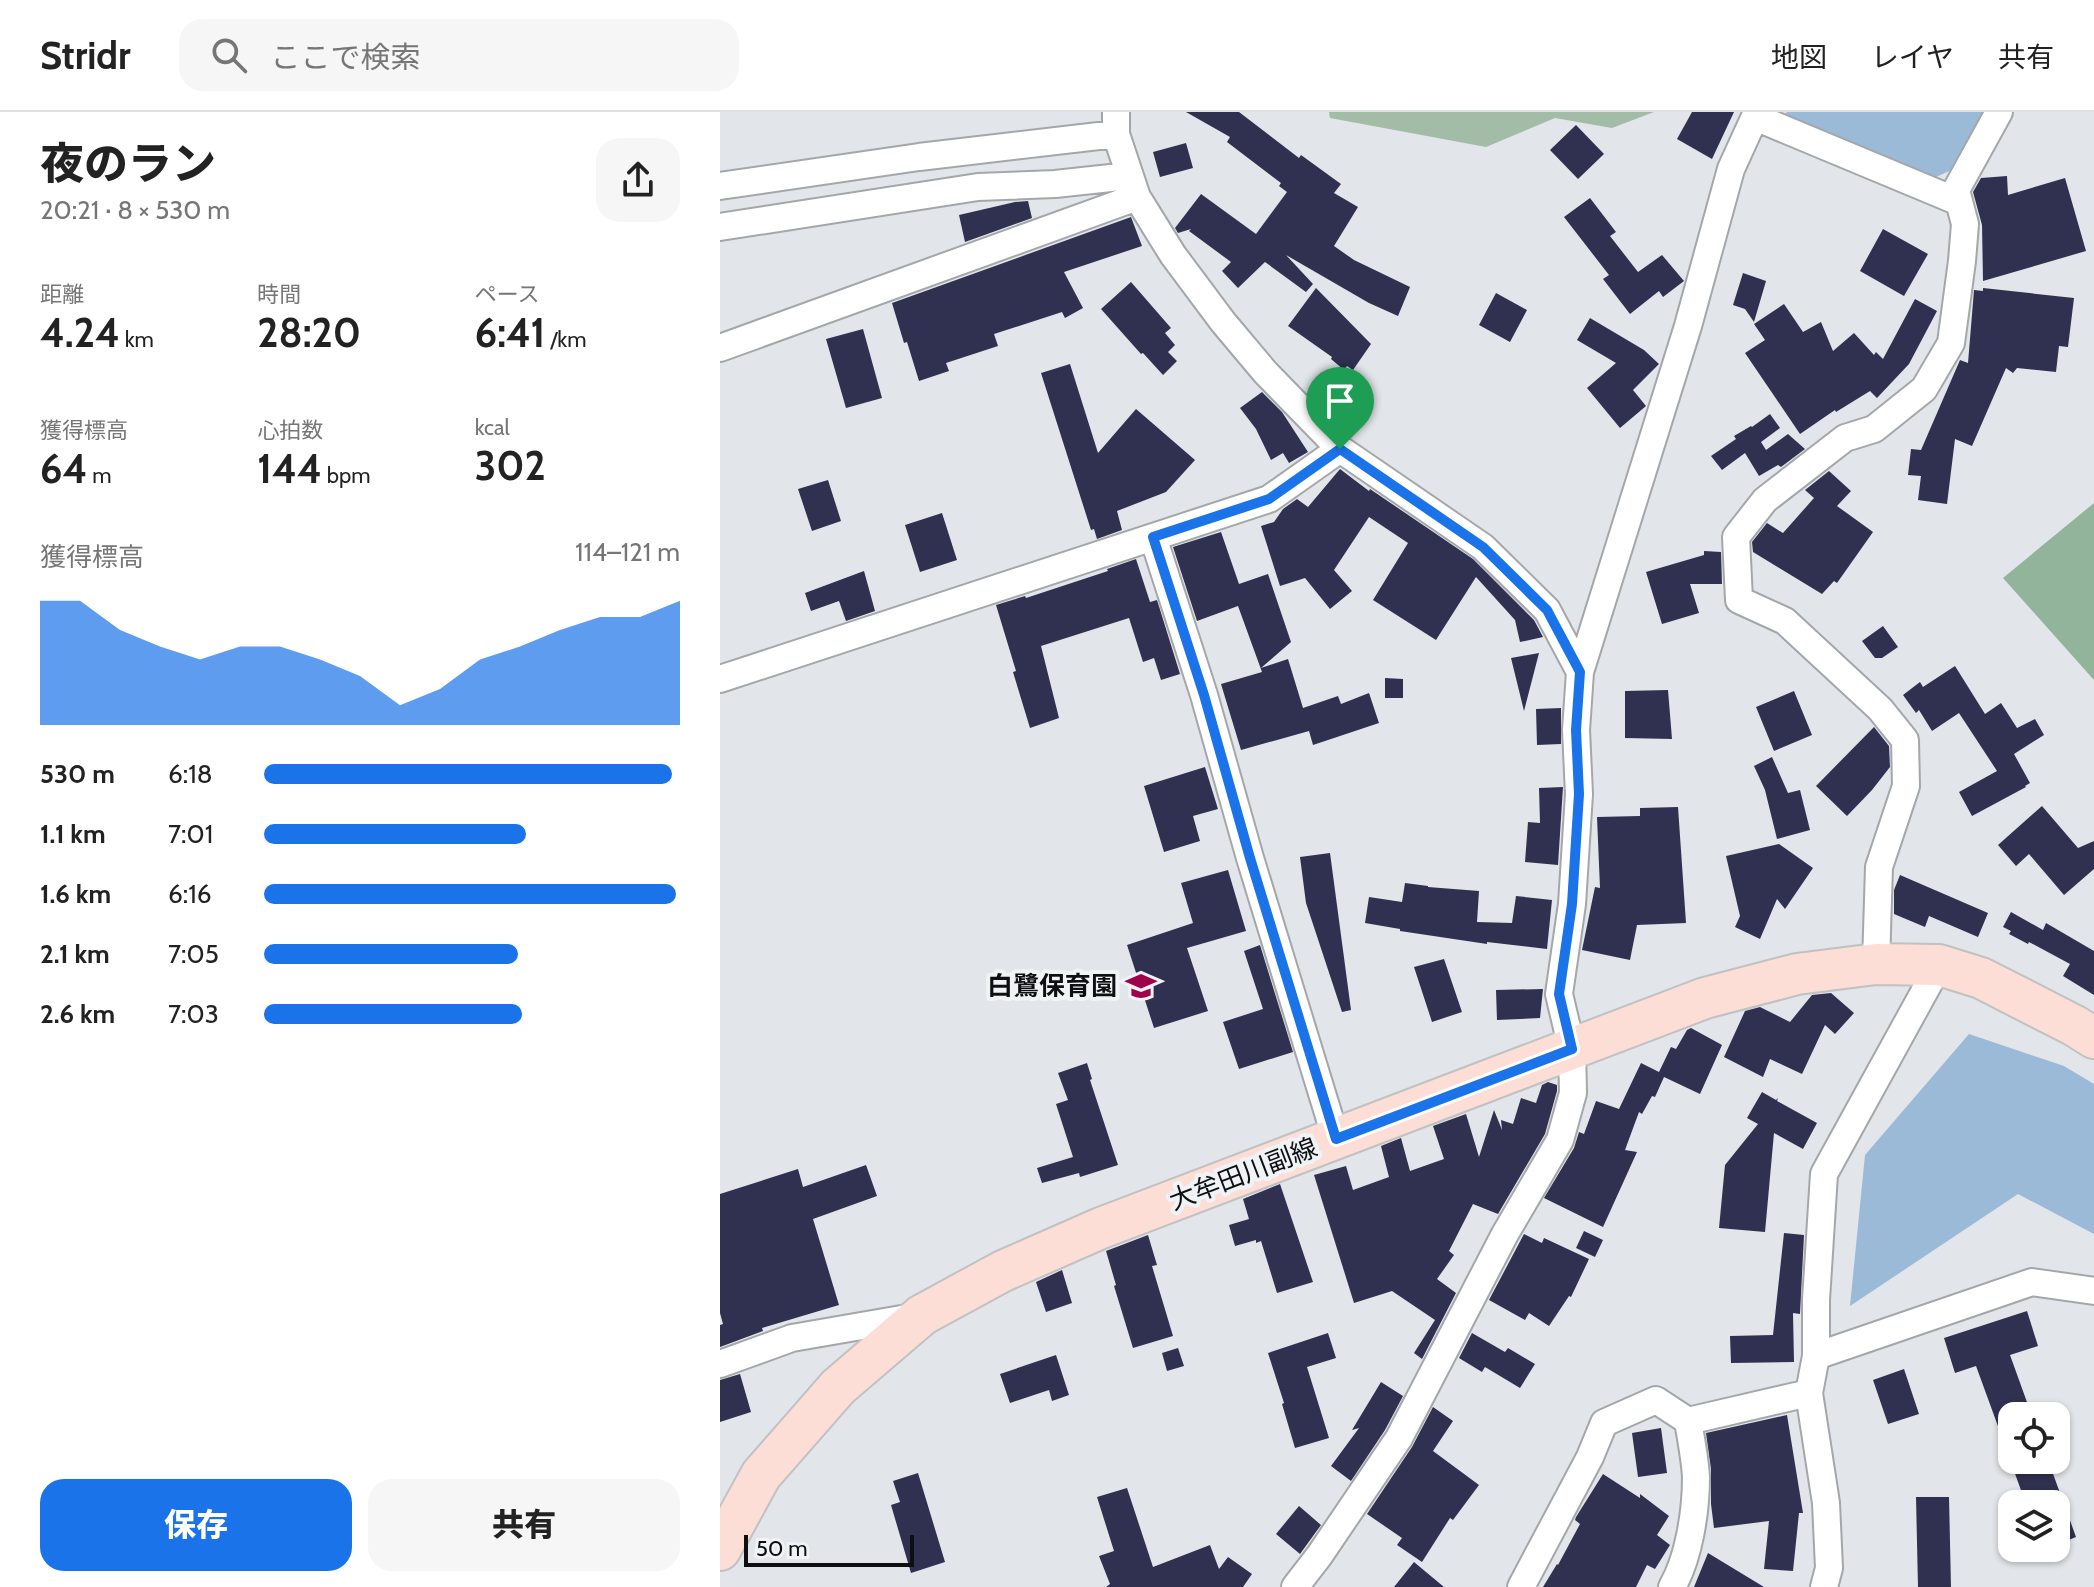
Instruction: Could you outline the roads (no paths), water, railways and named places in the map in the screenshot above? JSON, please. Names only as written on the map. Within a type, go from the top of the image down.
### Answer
[{"type":"main road","name":"大牟田川副線","points":[[720,1550],[761,1475],[838,1387],[922,1315],[1003,1271],[1101,1228],[1705,998],[1797,974],[1876,964],[1939,965],[1981,978],[2094,1038]]},
{"type":"street","points":[[1876,964],[1879,867],[1906,786],[1905,740],[1880,709],[1785,621],[1739,600],[1736,537],[1765,500],[1845,438],[1874,429],[1924,389],[1951,343],[1965,224],[1956,190],[1999,112]]},
{"type":"street","points":[[1295,1587],[1399,1438],[1505,1234],[1560,1140],[1573,1093],[1572,1049],[1559,994],[1572,904],[1579,794],[1576,730],[1580,672],[1688,326],[1731,169],[1756,114],[1959,202]]},
{"type":"street","points":[[720,186],[919,157],[1116,123],[1133,186],[1173,255],[1265,372],[1340,449],[1483,547],[1547,610],[1580,672]]},
{"type":"street","points":[[720,227],[978,187],[1055,184],[1133,186]]},
{"type":"street","points":[[720,348],[1133,186]]},
{"type":"street","points":[[720,679],[1269,499],[1340,449]]},
{"type":"street","points":[[1153,537],[1204,695],[1336,1139]]},
{"type":"street","points":[[1824,1587],[1829,1568],[1826,1503],[1809,1393],[1816,1356],[1816,1300],[1824,1174],[1939,965]]},
{"type":"street","points":[[1816,1356],[2032,1282],[2094,1291]]},
{"type":"street","points":[[720,1364],[792,1338],[922,1315]]},
{"type":"street","points":[[1521,1587],[1590,1457],[1604,1423],[1656,1400],[1688,1421],[1809,1393]]},
{"type":"street","points":[[1672,1587],[1681,1571],[1693,1510],[1696,1477],[1688,1421]]},
{"type":"water","points":[[1988,112],[1956,168],[1936,177],[1785,114]]},
{"type":"water","points":[[1969,1034],[2064,1066],[2094,1084],[2094,1234],[2018,1194],[1850,1306],[1865,1155]]},
{"type":"place","name":"白鷺保育園","points":[[1141,986]]}]
